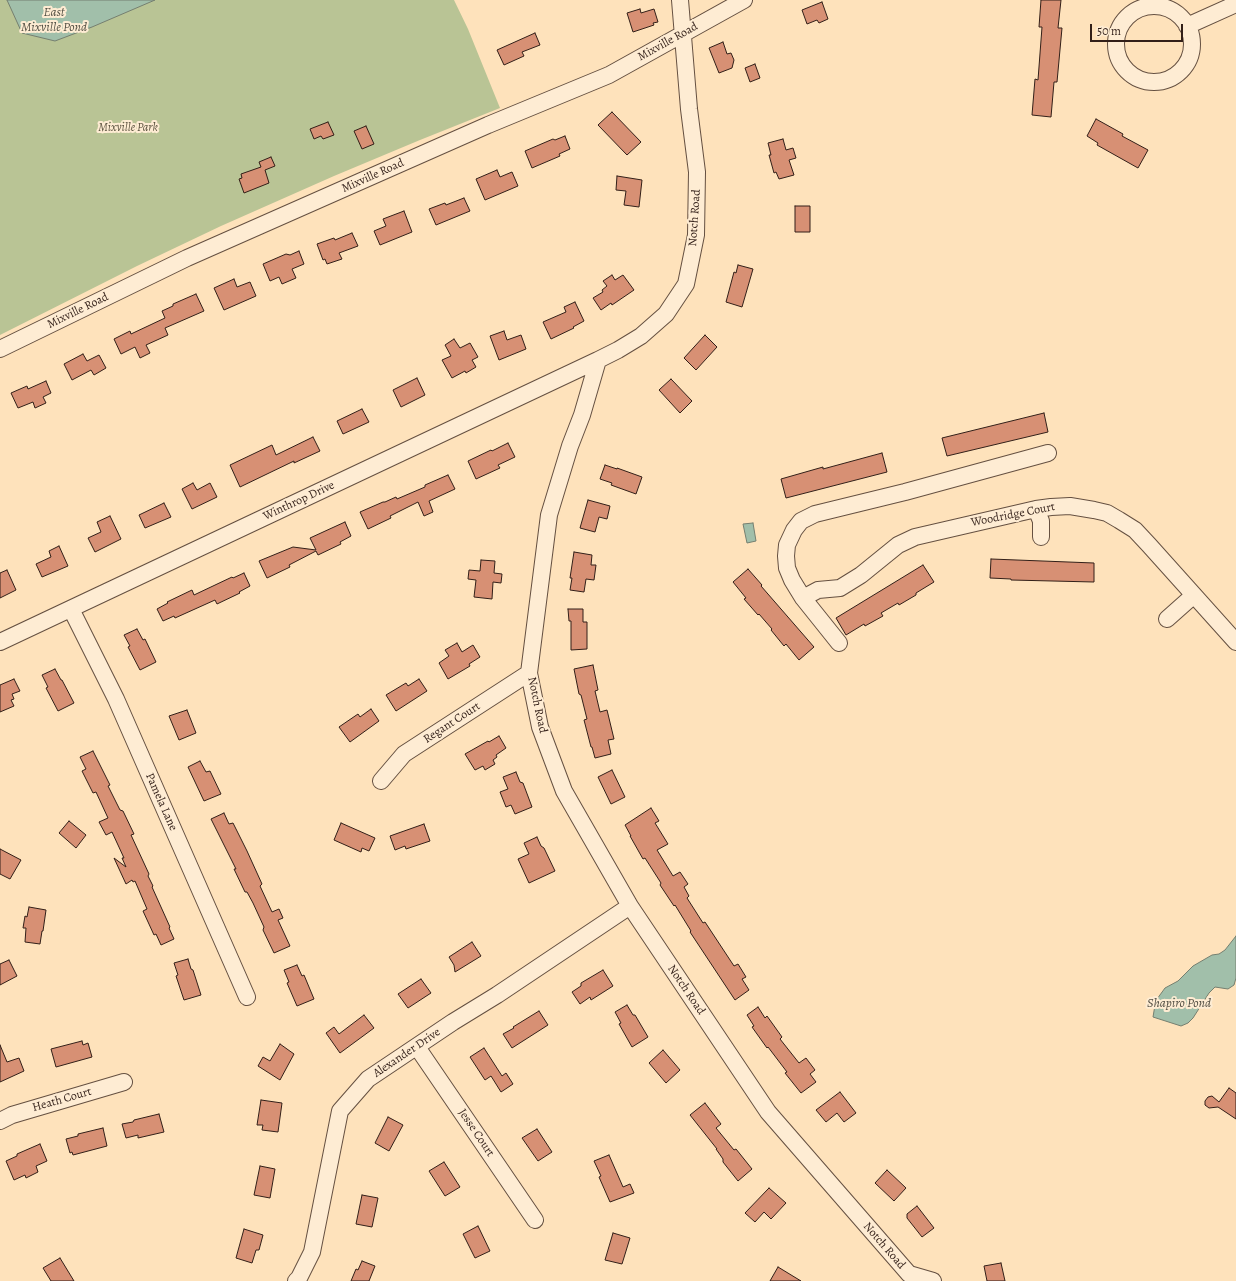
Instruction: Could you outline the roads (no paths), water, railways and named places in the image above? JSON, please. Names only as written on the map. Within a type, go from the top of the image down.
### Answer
[{"type":"street","name":"Notch Road","points":[[680,0],[689,109],[697,172],[696,235],[686,284],[666,314],[641,336],[598,360],[588,395],[570,446],[549,515],[530,673],[540,727],[564,791],[630,906],[768,1112],[908,1274],[933,1281]]},
{"type":"street","name":"Mixville Road","points":[[0,349],[187,258],[481,128],[608,75],[744,0]]},
{"type":"street","points":[[1187,26],[1236,4]]},
{"type":"street","points":[[1152,6],[1168,9],[1176,13],[1187,26],[1192,41],[1190,56],[1182,70],[1173,77],[1160,82],[1151,82],[1134,77],[1121,64],[1117,56],[1115,47],[1118,30],[1122,22],[1135,10],[1152,6]]},
{"type":"street","name":"Winthrop Drive","points":[[0,642],[598,360]]},
{"type":"street","points":[[839,642],[803,598],[792,580],[787,568],[787,545],[790,536],[801,521],[815,514],[1048,454]]},
{"type":"street","name":"Woodridge Court","points":[[803,598],[818,590],[840,588],[860,575],[898,545],[915,536],[1036,509],[1060,506],[1082,508],[1106,513],[1135,530],[1236,642]]},
{"type":"street","points":[[1036,509],[1041,521],[1041,537]]},
{"type":"street","points":[[1167,619],[1194,595]]},
{"type":"street","name":"Pamela Lane","points":[[71,609],[116,699],[247,997]]},
{"type":"street","name":"Regant Court","points":[[381,781],[404,754],[530,673]]},
{"type":"street","name":"Alexander Drive","points":[[296,1281],[312,1252],[340,1111],[368,1079],[497,996],[630,906]]},
{"type":"street","name":"Jesse Court","points":[[417,1047],[535,1220]]},
{"type":"street","name":"Heath Court","points":[[0,1121],[12,1115],[124,1082]]},
{"type":"water","name":"East Mixville Pond","points":[[7,0],[155,0],[55,41],[22,33]]},
{"type":"water","points":[[753,523],[756,541],[747,543],[743,524]]},
{"type":"water","name":"Shapiro Pond","points":[[1236,936],[1236,978],[1234,985],[1228,989],[1215,987],[1209,993],[1193,1018],[1188,1023],[1181,1026],[1153,1017],[1157,999],[1165,988],[1178,981],[1193,966],[1212,955],[1219,954],[1225,950]]},
{"type":"park label","name":"Mixville Park","points":[[128,128]]}]
